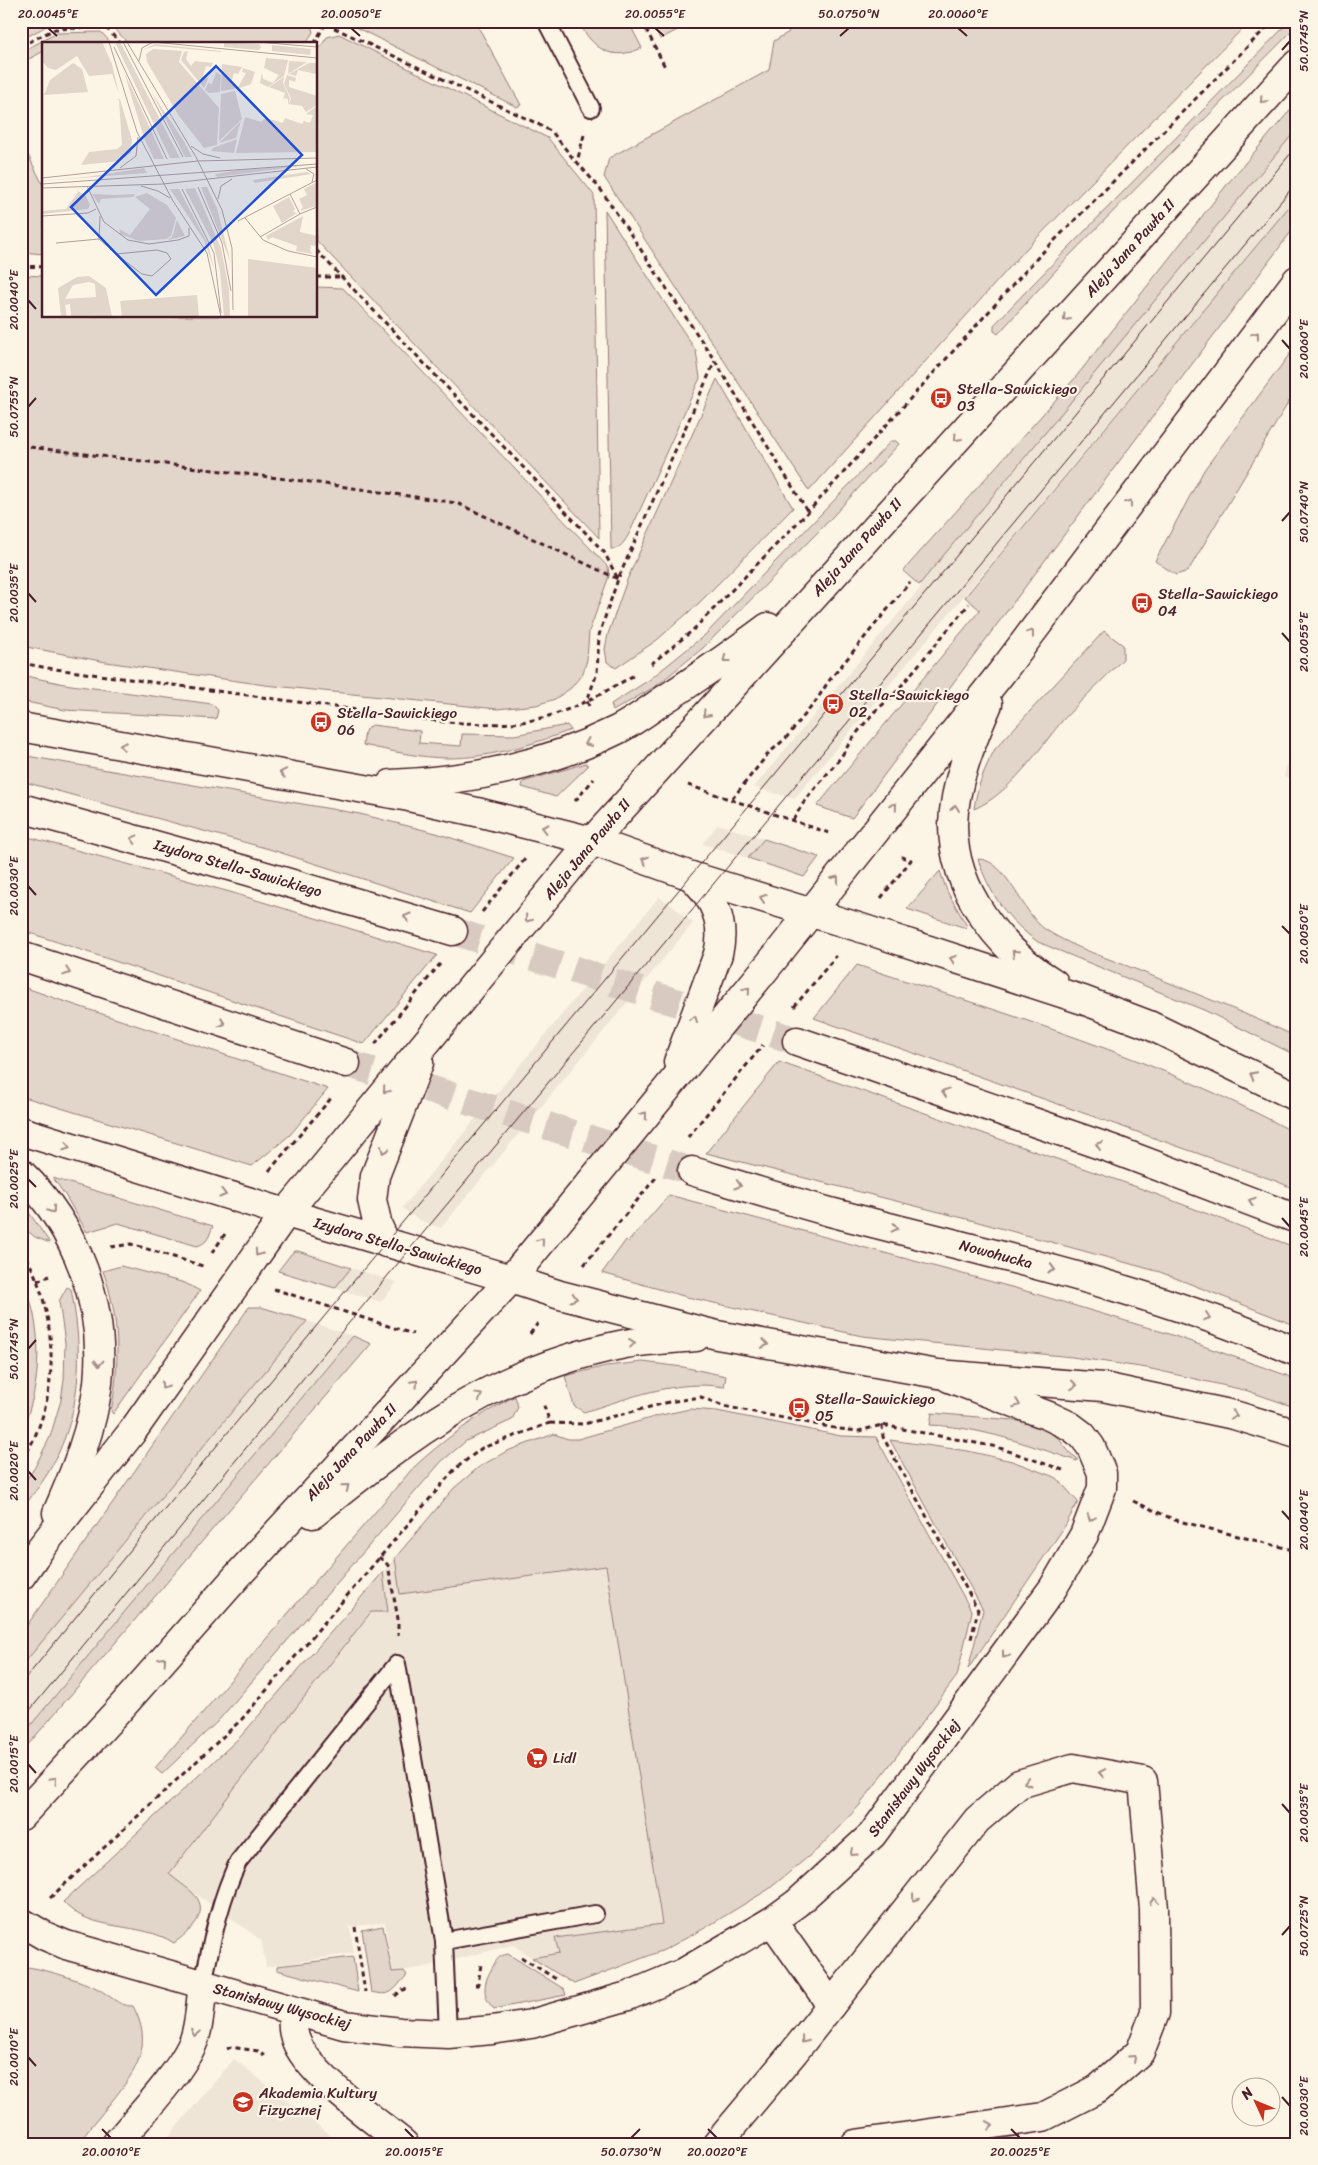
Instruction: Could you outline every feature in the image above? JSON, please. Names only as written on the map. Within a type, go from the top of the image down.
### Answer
[{"type":"main road","name":"Aleja Jana Pawła II","points":[[21,1576],[132,1432],[286,1213],[592,841],[1297,64]]},
{"type":"main road","name":"Aleja Jana Pawła II","points":[[21,1816],[510,1278],[810,913],[1002,672],[1297,280]]},
{"type":"main road","points":[[326,782],[392,784],[464,778],[526,764],[577,748],[619,729],[712,670],[821,587]]},
{"type":"main road","points":[[1002,672],[979,723],[965,765],[955,805],[953,826],[962,873],[973,901],[1008,946],[1048,980],[1083,1000]]},
{"type":"main road","points":[[21,727],[481,812],[592,841],[691,876],[858,927],[1083,1000],[1149,1025],[1297,1097]]},
{"type":"main road","name":"Izydora Stella-Sawickiego","points":[[21,808],[258,873],[453,931]]},
{"type":"main road","name":"Aleja Jana Pawła II","points":[[671,1081],[722,940],[716,909],[707,892],[691,876]]},
{"type":"main road","points":[[21,956],[346,1063]]},
{"type":"main road","name":"Aleja Jana Pawła II","points":[[386,1243],[378,1226],[372,1200],[375,1176],[428,1039]]},
{"type":"main road","points":[[797,1041],[1115,1150],[1297,1219]]},
{"type":"main road","name":"Izydora Stella-Sawickiego","points":[[21,1131],[286,1213],[510,1278],[560,1295],[717,1335]]},
{"type":"main road","name":"Nowohucka","points":[[692,1171],[828,1211],[1036,1264],[1226,1324],[1297,1352]]},
{"type":"main road","points":[[21,1173],[42,1195],[59,1220],[81,1261],[90,1286],[98,1344],[97,1385],[86,1434],[69,1485],[40,1549]]},
{"type":"main road","points":[[240,1573],[381,1459],[426,1426],[495,1387],[530,1371],[626,1344],[717,1335],[938,1374],[1103,1387],[1234,1414],[1297,1434]]},
{"type":"main road","name":"Stanisławy Wysockiej","points":[[21,1922],[45,1936],[66,1945],[344,2025],[400,2032],[448,2034],[532,2024],[628,1996],[683,1973],[772,1921],[797,1903],[872,1835],[1053,1588],[1084,1535],[1102,1488],[1102,1473],[1091,1447],[1070,1426],[1049,1416],[938,1374]]},
{"type":"main road","points":[[716,2144],[831,2005],[977,1820],[1019,1784],[1073,1768],[1143,1781],[1154,1909],[1155,2013],[1140,2052],[1098,2089],[1043,2117],[855,2144]]},
{"type":"main road","points":[[772,1921],[831,2005]]},
{"type":"main road","name":"Stanisławy Wysockiej","points":[[116,2144],[176,2070],[191,2046],[195,2037],[203,1984]]},
{"type":"main road","points":[[293,2011],[292,2024],[295,2039],[304,2055],[322,2075],[404,2144]]},
{"type":"lane","points":[[546,21],[591,108]]},
{"type":"lane","points":[[203,1984],[216,1919],[225,1888],[238,1862],[397,1664],[444,1941],[448,2034]]},
{"type":"lane","points":[[444,1941],[594,1914]]},
{"type":"path","points":[[100,21],[119,42]]},
{"type":"path","points":[[642,21],[666,69]]},
{"type":"path","points":[[650,665],[692,631],[808,512],[1039,256],[1273,21]]},
{"type":"path","points":[[315,42],[327,23],[552,132],[601,190],[715,361],[808,512]]},
{"type":"path","points":[[21,46],[55,29],[105,27]]},
{"type":"path","points":[[577,162],[591,108]]},
{"type":"path","points":[[318,252],[604,552],[618,579]]},
{"type":"path","points":[[21,266],[42,267]]},
{"type":"path","points":[[318,276],[342,278]]},
{"type":"path","points":[[586,701],[597,673],[599,635],[618,579],[715,361]]},
{"type":"path","points":[[21,446],[318,483],[457,503],[618,579]]},
{"type":"path","points":[[732,799],[768,754],[786,738],[816,701],[828,682],[910,582]]},
{"type":"path","points":[[793,820],[804,802],[841,757],[852,738],[874,712],[892,697],[969,604]]},
{"type":"path","points":[[21,662],[48,668],[446,722],[511,724],[546,717],[586,701],[644,670]]},
{"type":"path","points":[[568,808],[595,778]]},
{"type":"path","points":[[708,791],[833,834]]},
{"type":"path","points":[[877,904],[911,860],[894,854]]},
{"type":"path","points":[[478,917],[528,855]]},
{"type":"path","points":[[792,1009],[836,955]]},
{"type":"path","points":[[372,1048],[441,963]]},
{"type":"path","points":[[686,1141],[767,1040]]},
{"type":"path","points":[[265,1175],[297,1141],[334,1094]]},
{"type":"path","points":[[579,1272],[660,1172]]},
{"type":"path","points":[[102,1251],[130,1244],[204,1266],[230,1226]]},
{"type":"path","points":[[21,1250],[37,1280],[48,1317],[52,1352],[51,1384],[41,1426],[21,1462]]},
{"type":"path","points":[[269,1288],[390,1326]]},
{"type":"path","points":[[50,1899],[242,1719],[455,1469],[482,1448],[550,1423],[584,1424],[669,1402],[701,1397],[723,1406],[839,1429],[858,1431],[882,1425],[997,1447],[1067,1472]]},
{"type":"path","points":[[541,1399],[550,1423]]},
{"type":"path","points":[[882,1425],[883,1437],[978,1610],[969,1646]]},
{"type":"path","points":[[1130,1500],[1175,1520],[1297,1551]]},
{"type":"path","points":[[378,1558],[388,1566],[398,1619]]},
{"type":"path","points":[[355,1927],[366,2000]]},
{"type":"path","points":[[516,1954],[563,1984]]},
{"type":"path","points":[[475,1985],[478,1985],[479,1968],[483,1959]]},
{"type":"path","points":[[225,2050],[231,2047],[258,2051],[265,2057]]},
{"type":"shaded area","points":[[21,21],[91,22],[54,22],[21,40]]},
{"type":"shaded area","points":[[107,21],[310,21],[313,32],[307,42],[127,42]]},
{"type":"shaded area","points":[[343,21],[475,21],[521,105],[517,107]]},
{"type":"shaded area","points":[[578,21],[628,21],[642,48],[621,54],[604,50],[590,39]]},
{"type":"shaded area","points":[[651,21],[695,21],[660,39]]},
{"type":"shaded area","points":[[783,21],[1250,21],[1027,248],[809,491],[604,177],[609,158],[769,70],[774,41],[789,32]]},
{"type":"shaded area","points":[[1290,21],[1297,21],[1297,26],[1068,257],[998,334],[994,331],[994,325],[1032,285]]},
{"type":"shaded area","points":[[101,32],[110,42],[42,42],[42,52],[21,63],[21,52],[57,33]]},
{"type":"shaded area","points":[[339,34],[548,138],[594,195],[599,538],[318,242],[318,51],[327,37]]},
{"type":"shaded area","points":[[1297,102],[1297,129],[919,585],[903,571],[1075,378],[1229,182]]},
{"type":"shaded area","points":[[1297,129],[1297,197],[794,799],[754,787],[921,587],[919,585]]},
{"type":"shaded area","points":[[28,155],[42,183],[42,254],[21,252],[21,158]]},
{"type":"shaded area","points":[[1297,197],[1297,224],[852,818],[817,806],[980,610],[965,597]]},
{"type":"shaded area","points":[[605,210],[696,351],[700,378],[630,532],[620,546],[614,549],[611,549]]},
{"type":"shaded area","points":[[21,275],[42,276],[42,318],[318,318],[318,287],[343,288],[608,567],[609,576],[589,632],[587,660],[583,673],[571,688],[555,699],[536,705],[497,709],[265,685],[106,662],[21,646]]},
{"type":"shaded area","points":[[1297,344],[1297,388],[1188,571],[1176,575],[1155,561],[1204,470]]},
{"type":"shaded area","points":[[717,379],[793,508],[698,604],[657,640],[616,668],[607,662],[605,649],[608,634],[627,580]]},
{"type":"shaded area","points":[[891,441],[896,441],[899,444],[822,528],[703,648],[656,686],[613,711],[611,704],[649,680],[706,634]]},
{"type":"shaded area","points":[[1104,631],[1123,645],[1123,659],[1063,720],[1023,770],[1000,793],[974,809],[982,778],[995,749]]},
{"type":"shaded area","points":[[21,675],[64,684],[212,704],[218,710],[216,719],[65,710],[21,701]]},
{"type":"shaded area","points":[[1297,711],[1297,780],[1284,777]]},
{"type":"shaded area","points":[[372,725],[420,731],[419,743],[461,746],[462,734],[514,735],[567,725],[571,730],[496,753],[480,756],[438,758],[363,745],[365,731]]},
{"type":"shaded area","points":[[21,755],[360,814],[436,833],[514,858],[470,913],[269,849],[21,781]]},
{"type":"shaded area","points":[[586,763],[588,766],[556,797],[522,787],[523,782]]},
{"type":"shaded area","points":[[718,824],[764,839],[748,858],[702,844]]},
{"type":"shaded area","points":[[21,835],[230,892],[437,955],[364,1044],[21,930]]},
{"type":"shaded area","points":[[764,839],[819,857],[804,877],[748,858]]},
{"type":"shaded area","points":[[978,859],[988,861],[1006,877],[1029,912],[1046,930],[1080,947],[1297,1037],[1297,1056],[1206,1011],[1038,942],[1018,925],[1001,905],[988,883]]},
{"type":"shaded area","points":[[940,871],[947,891],[967,926],[966,928],[907,909]]},
{"type":"shaded area","points":[[659,897],[693,923],[441,1228],[419,1220],[402,1208]]},
{"type":"shaded area","points":[[857,965],[1081,1039],[1136,1060],[1191,1082],[1297,1134],[1297,1190],[814,1018]]},
{"type":"shaded area","points":[[21,986],[328,1089],[290,1135],[252,1166],[21,1096]]},
{"type":"shaded area","points":[[779,1062],[1137,1187],[1297,1248],[1297,1326],[1160,1272],[967,1219],[706,1153]]},
{"type":"shaded area","points":[[53,1178],[213,1226],[206,1241],[197,1246],[118,1223],[87,1232]]},
{"type":"shaded area","points":[[669,1195],[1026,1291],[1166,1333],[1297,1379],[1297,1408],[1248,1391],[1147,1368],[1072,1357],[862,1336],[687,1297],[602,1273],[626,1240],[628,1242]]},
{"type":"shaded area","points":[[21,1201],[50,1243],[35,1237],[21,1226]]},
{"type":"shaded area","points":[[295,1251],[351,1268],[335,1288],[278,1271]]},
{"type":"shaded area","points":[[121,1266],[185,1283],[200,1291],[113,1414],[111,1411],[116,1376],[117,1341],[113,1306],[103,1271]]},
{"type":"shaded area","points":[[351,1268],[397,1282],[381,1302],[335,1288]]},
{"type":"shaded area","points":[[21,1275],[29,1294],[34,1314],[38,1354],[34,1394],[21,1432]]},
{"type":"shaded area","points":[[67,1287],[71,1289],[78,1337],[77,1384],[74,1406],[68,1429],[48,1473],[21,1511],[21,1487],[35,1467],[50,1437],[61,1400],[64,1380],[65,1343],[59,1301]]},
{"type":"shaded area","points":[[249,1307],[261,1307],[307,1321],[21,1667],[21,1634]]},
{"type":"shaded area","points":[[307,1321],[353,1336],[21,1737],[21,1667]]},
{"type":"shaded area","points":[[353,1336],[371,1344],[21,1753],[21,1737]]},
{"type":"shaded area","points":[[643,1362],[683,1367],[726,1376],[724,1387],[688,1386],[653,1391],[584,1412],[574,1406],[565,1376],[606,1366]]},
{"type":"shaded area","points":[[515,1396],[518,1407],[512,1420],[466,1441],[441,1462],[218,1721],[162,1774],[155,1768],[413,1468],[461,1429]]},
{"type":"shaded area","points":[[690,1409],[717,1411],[841,1436],[876,1437],[972,1612],[957,1676],[859,1806],[819,1848],[769,1889],[705,1928],[664,1950],[574,1984],[532,1958],[559,1953],[555,1938],[662,1924],[606,1566],[400,1594],[395,1558],[454,1488],[479,1467],[507,1451],[554,1434],[568,1439],[578,1439],[661,1415]]},
{"type":"shaded area","points":[[932,1413],[1013,1420],[1034,1424],[1057,1437],[1071,1454],[1077,1458],[1077,1461],[986,1433],[949,1426],[930,1425]]},
{"type":"shaded area","points":[[890,1440],[968,1451],[1012,1461],[1057,1478],[1078,1502],[1065,1526],[968,1669],[983,1610]]},
{"type":"shaded area","points":[[395,1558],[401,1594],[606,1566],[662,1924],[555,1938],[559,1953],[532,1958],[513,1945],[421,1968],[392,1972],[385,1922],[350,1927],[354,1953],[266,1967],[261,1940],[169,1875],[371,1612],[388,1612],[383,1572]]},
{"type":"shaded area","points":[[383,1572],[388,1612],[371,1612],[169,1874],[191,1891],[199,1901],[199,1915],[186,1934],[174,1943],[161,1936],[101,1923],[87,1918],[74,1912],[63,1902],[241,1736]]},
{"type":"shaded area","points":[[383,1926],[392,1972],[404,1971],[407,1975],[395,1989],[384,1994],[371,1992],[362,1930]]},
{"type":"shaded area","points":[[508,1954],[564,1989],[566,1995],[494,2009],[487,2000],[486,1980],[497,1959]]},
{"type":"shaded area","points":[[353,1957],[358,1992],[277,1970],[277,1966]]},
{"type":"shaded area","points":[[21,1966],[57,1974],[97,1988],[122,2004],[133,2006],[139,2020],[142,2045],[135,2068],[121,2090],[78,2144],[21,2144]]},
{"type":"shaded area","name":"Akademia Kultury Fizycznej","points":[[234,2059],[342,2144],[162,2144]]},
{"type":"tunnel","points":[[453,931],[797,1041]]},
{"type":"tunnel","points":[[346,1063],[692,1171]]},
{"type":"tram line","points":[[21,1684],[1297,146]]},
{"type":"tram line","points":[[21,1721],[409,1250],[1297,182]]},
{"type":"place","name":"Stella-Sawickiego 03","points":[[941,398]]},
{"type":"place","name":"Stella-Sawickiego 04","points":[[1142,603]]},
{"type":"place","name":"Stella-Sawickiego 02","points":[[833,704]]},
{"type":"place","name":"Stella-Sawickiego 06","points":[[321,722]]},
{"type":"place","name":"Stella-Sawickiego 05","points":[[799,1408]]},
{"type":"place","name":"Lidl","points":[[537,1758]]},
{"type":"place","name":"Akademia Kultury Fizycznej","points":[[243,2102]]}]
